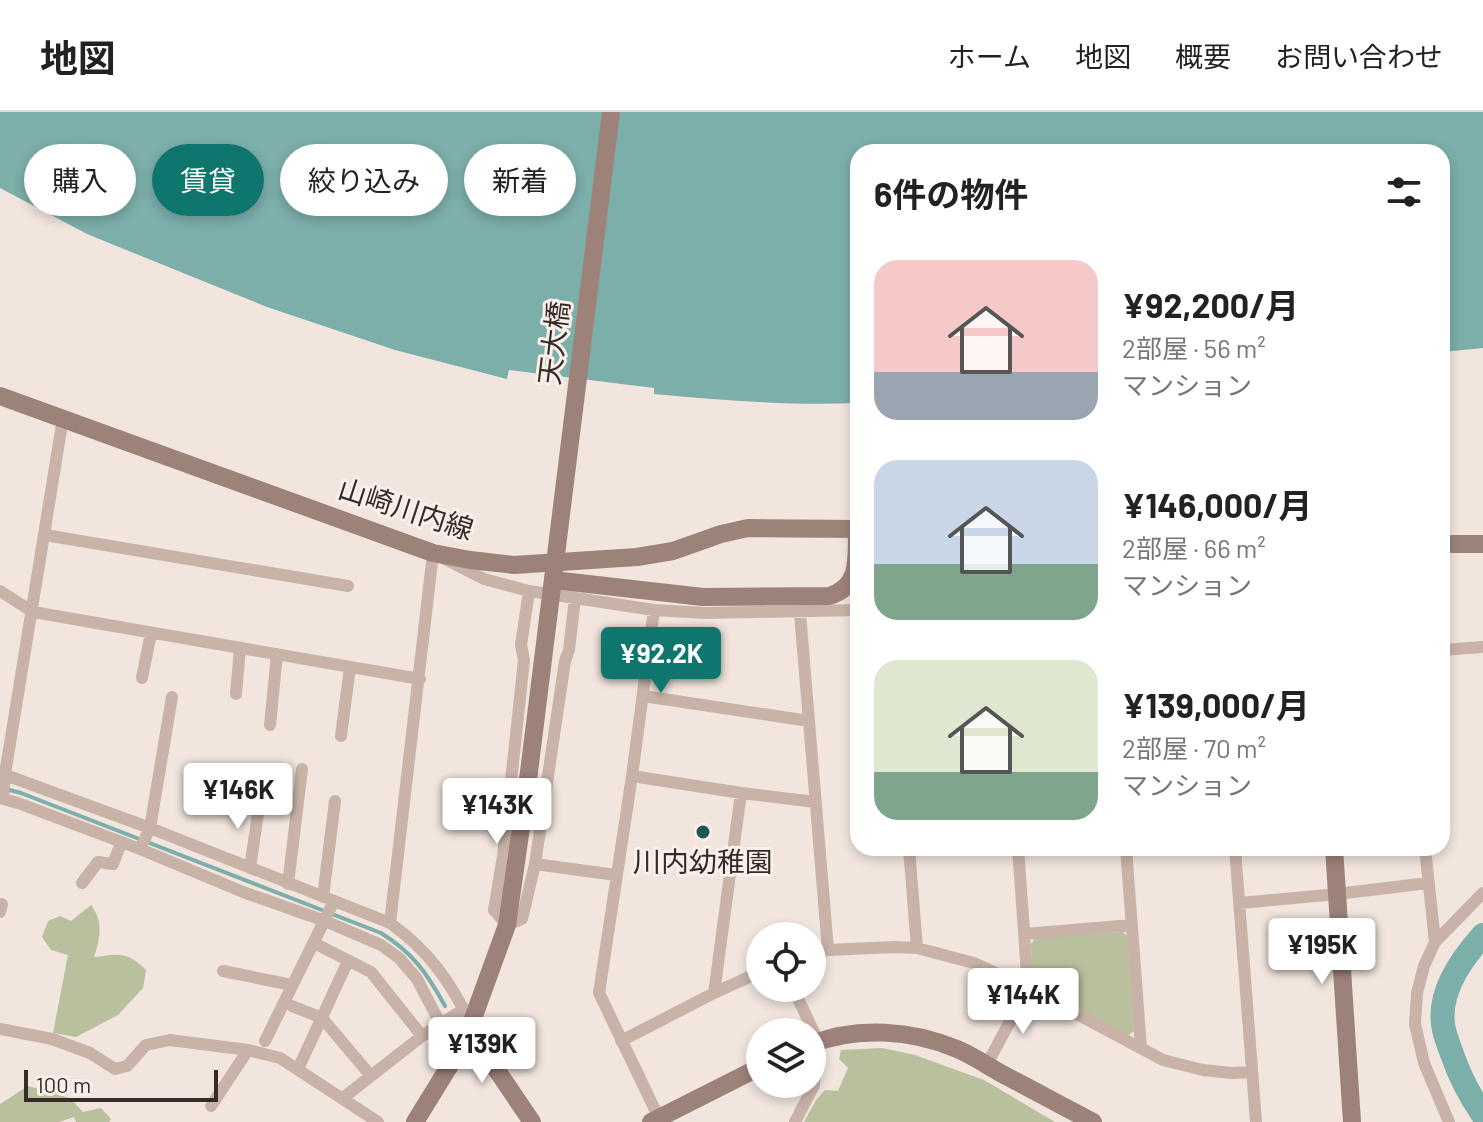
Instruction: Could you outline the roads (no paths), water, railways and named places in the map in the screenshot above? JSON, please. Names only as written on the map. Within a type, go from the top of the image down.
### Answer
[{"type":"street","name":"天大橋","points":[[415,1122],[455,1057],[467,1017],[507,925],[529,772],[611,112]]},
{"type":"street","name":"山崎川内線","points":[[0,396],[433,553],[470,560],[514,565],[637,557],[673,551],[748,528],[850,529]]},
{"type":"street","points":[[63,418],[1,798],[140,849],[381,945],[399,958],[417,979],[440,1023]]},
{"type":"street","points":[[45,535],[348,586]]},
{"type":"street","points":[[1450,544],[1483,544]]},
{"type":"street","points":[[390,923],[433,553],[484,579],[529,591],[654,610],[706,613],[850,610]]},
{"type":"street","points":[[553,580],[703,597],[819,598],[838,594],[850,583]]},
{"type":"street","points":[[0,591],[33,612],[420,679]]},
{"type":"street","points":[[529,591],[521,645],[524,660],[503,856],[494,910],[507,925],[522,919],[535,864],[575,598]]},
{"type":"street","points":[[654,610],[599,993],[655,1120],[746,1074]]},
{"type":"street","points":[[800,613],[828,950],[917,948],[974,963],[1028,988],[1163,1060],[1203,1070],[1252,1072]]},
{"type":"street","points":[[142,678],[151,633]]},
{"type":"street","points":[[1450,649],[1483,647]]},
{"type":"street","points":[[236,694],[240,648]]},
{"type":"street","points":[[270,725],[277,654]]},
{"type":"street","points":[[341,736],[350,667]]},
{"type":"street","points":[[643,696],[809,721]]},
{"type":"street","points":[[140,849],[150,828],[172,697]]},
{"type":"street","points":[[288,884],[302,769]]},
{"type":"street","points":[[3,775],[150,828],[390,923],[413,940],[454,991],[494,1066],[532,1122]]},
{"type":"street","points":[[632,776],[815,802]]},
{"type":"street","points":[[714,993],[741,793]]},
{"type":"street","points":[[250,868],[260,800]]},
{"type":"street","points":[[265,1041],[325,921],[335,801]]},
{"type":"street","points":[[82,883],[98,862],[113,864],[121,843]]},
{"type":"street","points":[[910,856],[917,948]]},
{"type":"street","points":[[986,1066],[1028,988],[1019,856]]},
{"type":"street","points":[[1127,856],[1141,1048]]},
{"type":"street","points":[[1236,856],[1256,1122]]},
{"type":"street","points":[[1335,856],[1352,1122]]},
{"type":"street","points":[[1426,856],[1435,942]]},
{"type":"street","points":[[535,864],[616,875]]},
{"type":"street","points":[[1240,903],[1428,883]]},
{"type":"street","points":[[1449,1122],[1424,1063],[1415,1024],[1417,993],[1435,942],[1483,893]]},
{"type":"street","points":[[1025,934],[1132,925]]},
{"type":"street","points":[[314,943],[371,972],[422,1036]]},
{"type":"street","points":[[298,1069],[348,961]]},
{"type":"street","points":[[223,971],[292,985]]},
{"type":"street","points":[[621,1041],[746,978]]},
{"type":"street","points":[[292,1006],[322,1018],[371,1076]]},
{"type":"street","points":[[343,1098],[440,1023],[467,1017]]},
{"type":"street","points":[[0,1029],[52,1039],[90,1053],[115,1069],[127,1066],[146,1045],[170,1040],[248,1050],[280,1058],[378,1122]]},
{"type":"street","points":[[826,1040],[873,1032],[900,1034],[943,1044],[1093,1122]]},
{"type":"street","points":[[211,1106],[248,1050]]},
{"type":"street","points":[[795,1122],[807,1098]]},
{"type":"water","points":[[0,112],[1483,112],[1483,348],[1450,351],[1450,144],[850,144],[850,403],[782,403],[654,394],[654,388],[509,370],[507,379],[395,350],[267,307],[87,234],[53,216],[136,216],[136,144],[24,144],[24,201],[0,188]]},
{"type":"waterway","points":[[6,789],[381,933],[418,965],[445,1006]]},
{"type":"waterway","points":[[1483,935],[1452,978],[1442,1017],[1458,1070],[1483,1115]]},
{"type":"place","name":"川内幼稚園","points":[[703,832]]}]
